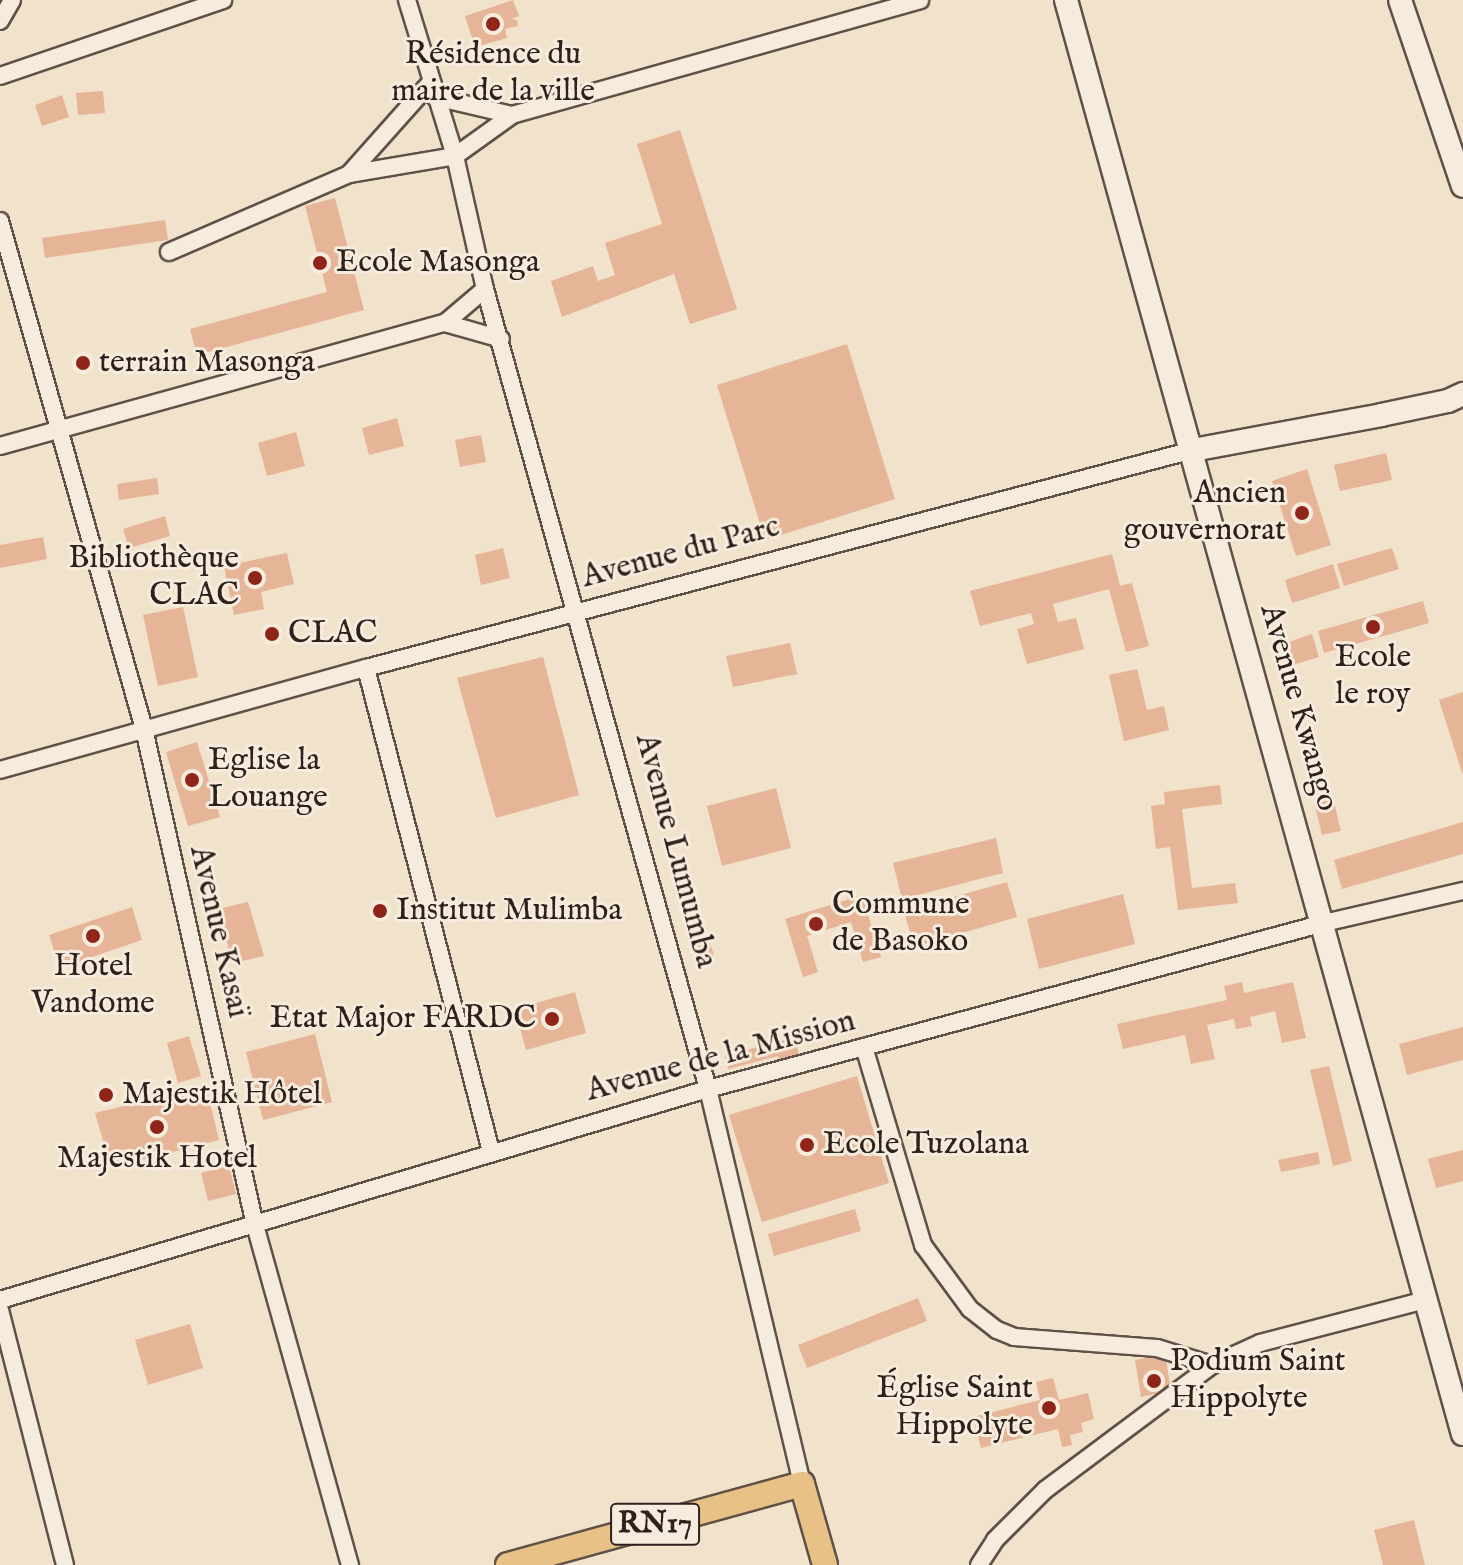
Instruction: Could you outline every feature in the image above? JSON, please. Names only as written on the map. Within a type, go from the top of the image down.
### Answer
[{"type":"main road","name":"RN17","points":[[508,1565],[802,1484]]},
{"type":"main road","name":"Avenue Lumumba","points":[[802,1484],[825,1565]]},
{"type":"street","points":[[0,21],[12,0]]},
{"type":"street","points":[[0,76],[223,0]]},
{"type":"street","points":[[407,0],[433,89]]},
{"type":"street","points":[[169,252],[349,174],[455,156],[512,115],[920,0]]},
{"type":"street","name":"Avenue Kwango","points":[[1066,0],[1463,1434]]},
{"type":"street","points":[[1400,0],[1463,186]]},
{"type":"street","points":[[433,89],[512,115]]},
{"type":"street","points":[[349,174],[433,89]]},
{"type":"street","name":"Avenue Lumumba","points":[[433,89],[455,156],[485,289],[708,1089],[802,1484]]},
{"type":"street","name":"Avenue Kasaï","points":[[0,221],[144,729],[255,1225],[350,1565]]},
{"type":"street","points":[[0,446],[445,323],[485,289]]},
{"type":"street","points":[[445,323],[501,339]]},
{"type":"street","name":"Avenue du Parc","points":[[0,770],[366,668],[1193,450],[1381,415],[1448,401],[1463,394]]},
{"type":"street","points":[[366,668],[491,1151]]},
{"type":"street","name":"Avenue de la Mission","points":[[0,1300],[491,1151],[708,1089],[1324,923],[1463,891]]},
{"type":"street","points":[[864,1047],[923,1245],[970,1309],[997,1330],[1014,1337],[1157,1348],[1212,1365]]},
{"type":"street","points":[[979,1565],[995,1540],[1054,1482],[1212,1365],[1260,1343],[1425,1300]]},
{"type":"street","points":[[0,1310],[65,1565]]},
{"type":"building","name":"Résidence du maire de la ville","points":[[513,0],[519,16],[511,19],[517,20],[518,26],[505,29],[507,38],[475,47],[465,16]]},
{"type":"building","points":[[103,91],[105,113],[78,115],[76,93]]},
{"type":"building","points":[[62,95],[69,117],[42,126],[35,105]]},
{"type":"building","points":[[680,130],[737,309],[690,324],[674,274],[562,317],[551,281],[593,266],[598,281],[615,275],[605,243],[662,224],[637,144]]},
{"type":"building","points":[[335,198],[364,310],[197,355],[190,329],[327,292],[305,206]]},
{"type":"building","points":[[165,220],[168,240],[45,258],[42,238]]},
{"type":"building","points":[[847,344],[895,499],[765,540],[717,385]]},
{"type":"building","points":[[397,418],[404,446],[369,455],[362,428]]},
{"type":"building","points":[[296,432],[305,466],[267,476],[258,443]]},
{"type":"building","points":[[481,435],[486,462],[460,467],[455,440]]},
{"type":"building","points":[[1386,453],[1392,480],[1340,491],[1334,465]]},
{"type":"building","name":"Ancien gouvernorat","points":[[1307,469],[1331,545],[1296,556],[1272,481]]},
{"type":"building","points":[[157,478],[159,494],[119,500],[117,484]]},
{"type":"building","points":[[165,516],[170,536],[129,548],[123,529]]},
{"type":"building","points":[[43,537],[47,559],[0,568],[0,545]]},
{"type":"building","points":[[503,548],[510,578],[481,585],[475,555]]},
{"type":"building","points":[[1392,548],[1399,569],[1344,586],[1337,564]]},
{"type":"building","points":[[287,553],[294,584],[261,592],[264,609],[234,615],[224,566]]},
{"type":"building","points":[[1112,554],[1120,586],[1132,583],[1149,646],[1126,652],[1109,589],[1053,604],[1058,622],[1076,618],[1084,649],[1027,664],[1017,629],[1034,624],[1031,613],[980,626],[970,591]]},
{"type":"building","points":[[1333,564],[1340,588],[1292,603],[1285,580]]},
{"type":"building","name":"Ecole le roy","points":[[1423,601],[1429,623],[1324,653],[1318,631]]},
{"type":"building","points":[[183,607],[198,677],[158,686],[143,615]]},
{"type":"building","points":[[1312,634],[1319,657],[1290,666],[1283,644]]},
{"type":"building","points":[[790,643],[797,674],[733,687],[726,656]]},
{"type":"building","points":[[543,657],[579,795],[496,818],[457,678]]},
{"type":"building","points":[[1137,669],[1147,710],[1164,706],[1169,730],[1124,741],[1109,675]]},
{"type":"building","points":[[1463,692],[1463,773],[1462,773],[1439,700]]},
{"type":"building","points":[[197,742],[220,817],[188,826],[166,752]]},
{"type":"building","points":[[1220,785],[1222,804],[1182,809],[1192,888],[1235,883],[1238,903],[1178,910],[1170,847],[1156,849],[1151,806],[1165,804],[1164,792]]},
{"type":"building","points":[[776,788],[791,848],[722,866],[707,806]]},
{"type":"building","points":[[1333,798],[1341,831],[1322,835],[1314,802]]},
{"type":"building","points":[[1463,822],[1463,854],[1342,889],[1334,860]]},
{"type":"building","points":[[996,838],[1003,873],[902,899],[893,863]]},
{"type":"building","points":[[1007,882],[1017,917],[914,947],[904,911]]},
{"type":"building","points":[[1123,894],[1135,944],[1039,969],[1027,919]]},
{"type":"building","points":[[862,895],[881,957],[863,962],[851,922],[807,936],[818,972],[803,977],[785,919]]},
{"type":"building","points":[[248,902],[264,956],[233,963],[217,909]]},
{"type":"building","points":[[132,907],[142,940],[60,968],[49,935]]},
{"type":"building","points":[[706,933],[714,955],[698,960],[691,938]]},
{"type":"building","points":[[1242,982],[1244,993],[1293,982],[1306,1038],[1282,1043],[1275,1011],[1250,1017],[1252,1026],[1236,1029],[1234,1019],[1207,1025],[1215,1059],[1191,1064],[1185,1035],[1123,1049],[1117,1024],[1227,1000],[1224,986]]},
{"type":"building","points":[[575,992],[586,1033],[526,1050],[515,1009]]},
{"type":"building","points":[[1463,1027],[1463,1060],[1407,1075],[1399,1044]]},
{"type":"building","name":"Majestik Hotel","points":[[315,1034],[332,1102],[263,1120],[246,1052]]},
{"type":"building","points":[[189,1036],[201,1076],[178,1083],[167,1043]]},
{"type":"building","points":[[794,1037],[800,1058],[781,1064],[778,1056],[728,1069],[725,1056]]},
{"type":"building","points":[[1329,1066],[1352,1161],[1333,1166],[1310,1070]]},
{"type":"building","points":[[857,1076],[889,1183],[762,1222],[729,1115]]},
{"type":"building","name":"Majestik Hotel","points":[[206,1086],[219,1140],[111,1168],[95,1113]]},
{"type":"building","points":[[1463,1150],[1463,1181],[1436,1188],[1428,1159]]},
{"type":"building","points":[[1318,1152],[1320,1164],[1281,1172],[1278,1160]]},
{"type":"building","points":[[229,1166],[236,1194],[208,1201],[201,1173]]},
{"type":"building","points":[[855,1209],[861,1231],[774,1256],[768,1234]]},
{"type":"building","points":[[918,1298],[927,1321],[807,1368],[798,1345]]},
{"type":"building","points":[[190,1324],[203,1368],[148,1385],[135,1340]]},
{"type":"building","name":"Podium Saint Hippolyte","points":[[1165,1354],[1171,1391],[1141,1397],[1135,1360]]},
{"type":"building","name":"Église Saint Hippolyte","points":[[1053,1378],[1059,1400],[1088,1393],[1094,1419],[1081,1423],[1083,1432],[1070,1435],[1072,1445],[1062,1447],[1058,1429],[981,1448],[973,1417],[1040,1400],[1036,1382]]},
{"type":"building","points":[[1414,1520],[1425,1565],[1383,1565],[1374,1530]]},
{"type":"place","name":"Résidence du maire de la ville","points":[[493,24]]},
{"type":"place","name":"Ecole Masonga","points":[[320,263]]},
{"type":"place","name":"terrain Masonga","points":[[83,363]]},
{"type":"place","name":"Ancien gouvernorat","points":[[1302,513]]},
{"type":"place","name":"Bibliothèque CLAC","points":[[255,578]]},
{"type":"place","name":"Ecole le roy","points":[[1373,627]]},
{"type":"place","name":"CLAC","points":[[272,634]]},
{"type":"place","name":"Eglise la Louange","points":[[192,780]]},
{"type":"place","name":"Institut Mulimba","points":[[380,911]]},
{"type":"place","name":"Commune de Basoko","points":[[816,924]]},
{"type":"place","name":"Hotel Vandome","points":[[93,936]]},
{"type":"place","name":"Etat Major FARDC","points":[[552,1019]]},
{"type":"place","name":"Majestik Hôtel","points":[[106,1095]]},
{"type":"place","name":"Majestik Hotel","points":[[157,1127]]},
{"type":"place","name":"Ecole Tuzolana","points":[[807,1145]]},
{"type":"place","name":"Podium Saint Hippolyte","points":[[1154,1381]]},
{"type":"place","name":"Église Saint Hippolyte","points":[[1049,1408]]}]
